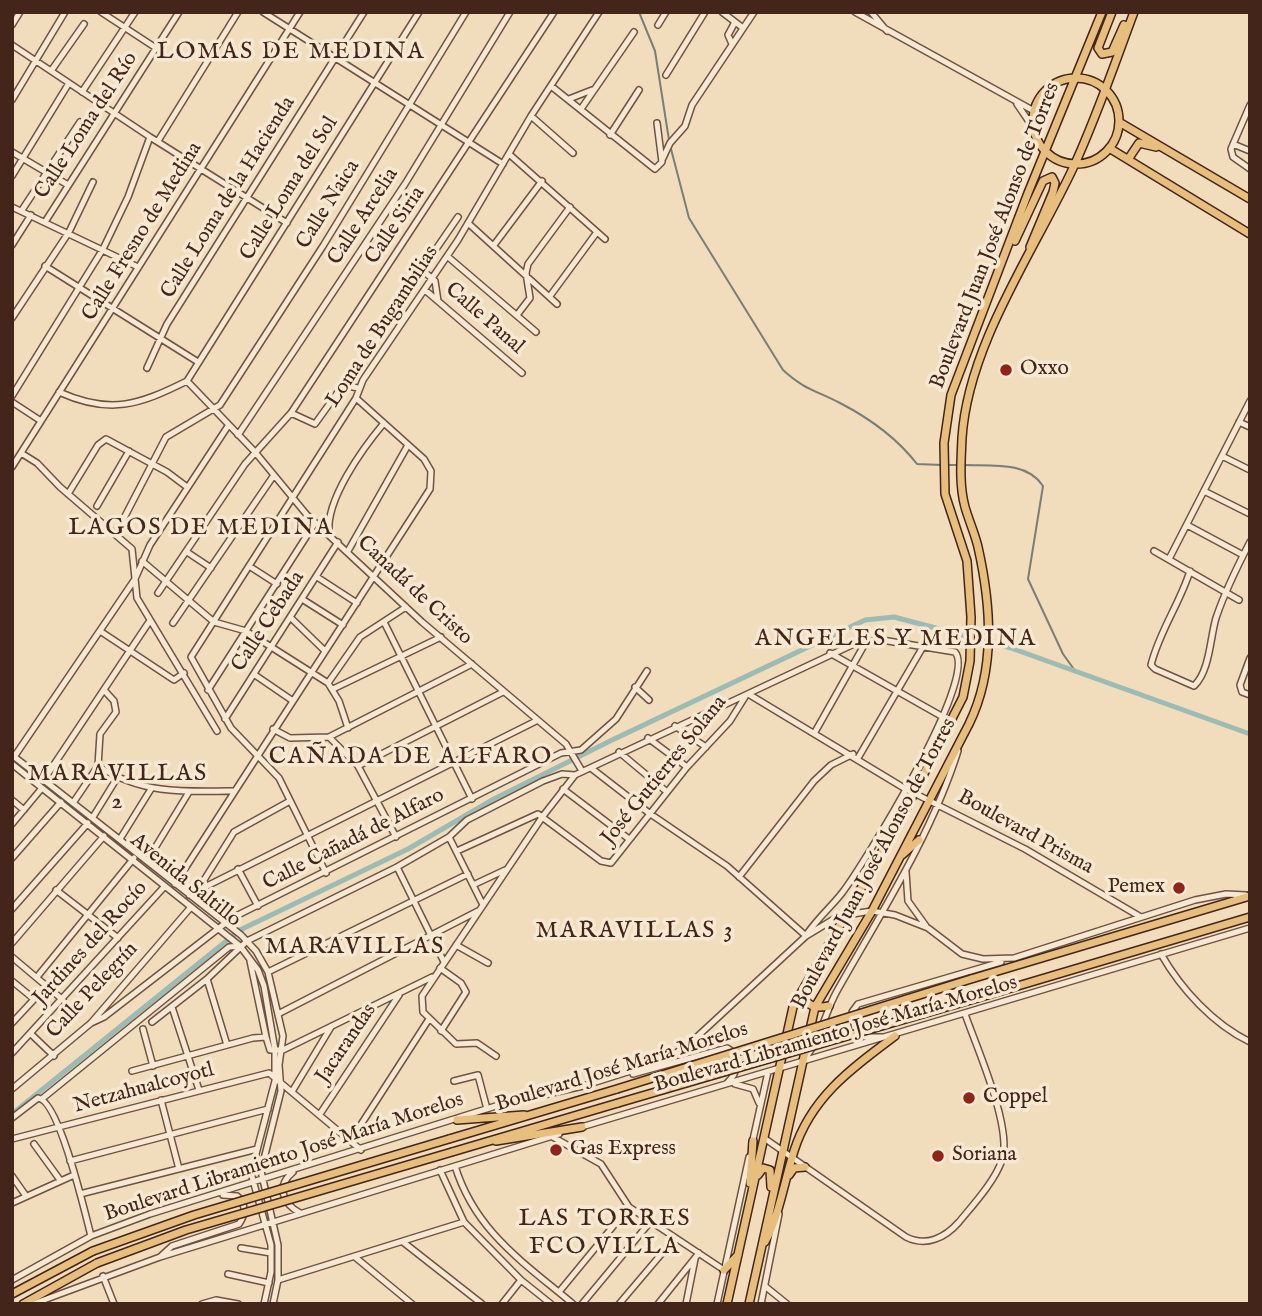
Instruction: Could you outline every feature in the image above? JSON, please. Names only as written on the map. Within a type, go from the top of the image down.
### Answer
[{"type":"main road","name":"Boulevard Juan José Alonso de Torres","points":[[727,1304],[793,1007],[914,793],[963,697],[972,646],[967,561],[947,503],[944,457],[946,428],[955,381],[1102,12]]},
{"type":"main road","points":[[1112,12],[1098,48],[1105,55],[1112,52],[1132,12]]},
{"type":"main road","name":"Boulevard Juan José Alonso de Torres","points":[[749,1304],[815,1007],[872,911],[981,698],[989,636],[981,560],[965,505],[961,458],[970,391],[1001,312],[1075,164],[1132,12]]},
{"type":"main road","points":[[1076,78],[1093,79],[1105,88],[1116,103],[1119,122],[1109,148],[1096,159],[1075,164],[1060,162],[1046,152],[1037,141],[1032,126],[1034,111],[1050,87],[1076,78]]},
{"type":"main road","points":[[1119,122],[1250,199]]},
{"type":"main road","points":[[1129,158],[1139,142],[1176,154]]},
{"type":"main road","points":[[1109,148],[1250,234]]},
{"type":"main road","points":[[1002,261],[1043,181],[1052,177],[1055,183],[1053,192],[1022,271]]},
{"type":"main road","points":[[899,858],[919,840]]},
{"type":"main road","name":"Boulevard José María Morelos","points":[[12,1294],[93,1251],[194,1215],[1249,896]]},
{"type":"main road","name":"Boulevard José María Morelos","points":[[23,1304],[97,1263],[224,1218],[1250,917]]},
{"type":"main road","points":[[829,945],[804,992],[806,1001],[815,1007],[829,1006]]},
{"type":"main road","points":[[761,1249],[780,1207],[792,1158],[805,1124],[826,1093],[860,1060],[895,1036]]},
{"type":"main road","points":[[457,1120],[531,1115]]},
{"type":"main road","points":[[481,1142],[582,1127]]},
{"type":"main road","points":[[748,1205],[752,1141]]},
{"type":"main road","points":[[787,1178],[794,1168],[805,1167]]},
{"type":"main road","points":[[754,1183],[761,1169],[770,1170],[772,1179],[764,1233]]},
{"type":"main road","points":[[724,1270],[739,1254]]},
{"type":"street","points":[[12,25],[20,12]]},
{"type":"street","points":[[12,100],[65,12]]},
{"type":"street","points":[[101,12],[156,48]]},
{"type":"street","points":[[82,92],[135,12]]},
{"type":"street","name":"Calle Loma del Río","points":[[45,222],[179,12]]},
{"type":"street","points":[[158,141],[238,12]]},
{"type":"street","points":[[263,12],[441,122],[503,164]]},
{"type":"street","name":"Calle Fresno de Medina","points":[[12,467],[300,12]]},
{"type":"street","name":"Calle Loma de la Hacienda","points":[[148,368],[167,324],[364,12]]},
{"type":"street","name":"Calle Loma del Sol","points":[[187,381],[419,12]]},
{"type":"street","name":"Calle Naica","points":[[213,411],[323,246],[466,12]]},
{"type":"street","name":"Calle Arcelia","points":[[238,435],[398,194],[509,12]]},
{"type":"street","name":"Calle Siria","points":[[158,593],[255,452],[270,439],[291,413],[554,12]]},
{"type":"street","name":"Loma de Bugambilias","points":[[208,690],[191,657],[356,398],[358,388],[447,256],[531,116],[599,12]]},
{"type":"street","points":[[658,25],[666,12]]},
{"type":"street","points":[[666,75],[705,12]]},
{"type":"street","points":[[722,12],[743,28]]},
{"type":"street","points":[[551,86],[655,169],[662,162],[670,143],[685,126],[692,105],[754,12]]},
{"type":"street","points":[[855,12],[1034,111]]},
{"type":"street","points":[[871,12],[889,33]]},
{"type":"street","points":[[732,44],[728,35],[735,22]]},
{"type":"street","points":[[51,71],[83,24]]},
{"type":"street","points":[[581,109],[634,32]]},
{"type":"street","points":[[12,45],[247,200],[287,223]]},
{"type":"street","points":[[12,176],[69,83]]},
{"type":"street","points":[[569,99],[595,89]]},
{"type":"street","points":[[610,135],[639,90]]},
{"type":"street","points":[[1013,99],[1032,126]]},
{"type":"street","points":[[1250,105],[1233,144],[1233,157],[1250,169]]},
{"type":"street","points":[[531,116],[573,153]]},
{"type":"street","points":[[22,210],[80,122]]},
{"type":"street","points":[[657,123],[662,162]]},
{"type":"street","points":[[12,396],[103,249],[128,197],[150,137]]},
{"type":"street","points":[[1233,144],[1250,151]]},
{"type":"street","points":[[12,152],[68,185]]},
{"type":"street","points":[[509,154],[605,239]]},
{"type":"street","points":[[494,245],[542,181]]},
{"type":"street","points":[[12,318],[69,232],[93,182]]},
{"type":"street","points":[[12,207],[138,267]]},
{"type":"street","points":[[530,298],[526,273],[531,259],[570,207]]},
{"type":"street","points":[[12,245],[31,215]]},
{"type":"street","points":[[439,301],[433,277],[421,266],[422,261],[434,252],[458,217]]},
{"type":"street","points":[[468,223],[557,304]]},
{"type":"street","points":[[550,296],[597,232]]},
{"type":"street","points":[[447,256],[536,332]]},
{"type":"street","points":[[45,266],[198,362]]},
{"type":"street","name":"Calle Panal","points":[[425,289],[522,373]]},
{"type":"street","points":[[517,315],[530,298],[543,290]]},
{"type":"street","points":[[59,392],[98,406],[124,405],[155,397],[187,381]]},
{"type":"street","name":"Canadá de Cristo","points":[[187,381],[255,452],[315,523],[573,754]]},
{"type":"street","points":[[291,413],[312,425],[317,423],[340,388],[347,383],[358,388]]},
{"type":"street","points":[[175,884],[430,489],[431,471],[408,445],[356,398]]},
{"type":"street","points":[[1169,559],[1250,401]]},
{"type":"street","points":[[12,402],[41,421]]},
{"type":"street","points":[[123,520],[154,466],[166,437],[203,413],[213,411]]},
{"type":"street","points":[[1239,422],[1250,427]]},
{"type":"street","points":[[328,532],[331,507],[369,442],[384,423]]},
{"type":"street","points":[[13,756],[135,579],[142,561],[228,426]]},
{"type":"street","points":[[68,494],[98,445],[106,439],[178,479],[187,487]]},
{"type":"street","points":[[348,551],[408,445]]},
{"type":"street","points":[[97,506],[129,452]]},
{"type":"street","points":[[22,453],[37,463],[68,494],[132,549],[137,597],[149,622],[184,673],[217,731]]},
{"type":"street","points":[[1222,456],[1250,470]]},
{"type":"street","points":[[173,623],[274,475]]},
{"type":"street","points":[[1204,491],[1250,514]]},
{"type":"street","points":[[315,523],[208,690],[225,719],[273,770],[326,873]]},
{"type":"street","points":[[1187,525],[1243,555]]},
{"type":"street","name":"Calle Cebada","points":[[225,719],[338,542]]},
{"type":"street","points":[[1190,571],[1182,598],[1152,662],[1155,669],[1196,685],[1226,591],[1250,542]]},
{"type":"street","points":[[1154,551],[1239,600]]},
{"type":"street","points":[[187,552],[211,568]]},
{"type":"street","points":[[142,561],[189,598],[214,622],[246,631],[328,683],[333,689],[348,728]]},
{"type":"street","points":[[249,566],[277,584]]},
{"type":"street","points":[[317,577],[357,603]]},
{"type":"street","points":[[302,599],[343,625]]},
{"type":"street","points":[[328,683],[354,644],[406,607]]},
{"type":"street","points":[[290,617],[325,651]]},
{"type":"street","points":[[12,824],[42,785],[149,622]]},
{"type":"street","points":[[383,622],[472,799]]},
{"type":"street","points":[[100,631],[174,680],[184,673]]},
{"type":"street","points":[[333,689],[441,638]]},
{"type":"street","points":[[815,732],[867,640]]},
{"type":"street","points":[[496,1056],[477,1043],[456,1044],[429,1019],[421,1002],[440,968],[543,816],[575,775],[648,738],[747,696],[830,653],[867,640],[924,645],[958,654],[956,683],[933,741],[861,864],[806,936],[739,877],[591,768]]},
{"type":"street","points":[[739,877],[814,781],[831,765],[856,756],[924,645]]},
{"type":"street","points":[[830,653],[943,717]]},
{"type":"street","points":[[1250,658],[1240,685],[1242,692],[1250,695]]},
{"type":"street","points":[[273,729],[290,738],[329,737],[471,664]]},
{"type":"street","name":"Calle Cañadá de Alfaro","points":[[90,1023],[104,1017],[219,929],[258,906],[561,753],[573,754],[584,748],[616,719],[647,671]]},
{"type":"street","points":[[255,675],[293,701]]},
{"type":"street","points":[[635,687],[649,700]]},
{"type":"street","points":[[74,803],[98,766],[100,734],[116,712],[116,704],[104,690]]},
{"type":"street","points":[[358,766],[503,692]]},
{"type":"street","name":"Boulevard Prisma","points":[[747,696],[856,756],[904,788],[1028,850],[1139,916]]},
{"type":"street","name":"José Gutierres Solana","points":[[543,816],[601,862],[608,864],[687,767],[730,722],[747,696]]},
{"type":"street","points":[[189,895],[536,721]]},
{"type":"street","points":[[933,741],[951,724]]},
{"type":"street","points":[[676,726],[706,747]]},
{"type":"street","points":[[802,1062],[816,1041],[829,1006],[906,867],[948,780],[963,735]]},
{"type":"street","points":[[329,737],[358,766],[396,837]]},
{"type":"street","points":[[648,738],[687,767]]},
{"type":"street","points":[[620,752],[667,792]]},
{"type":"street","points":[[573,754],[582,771]]},
{"type":"street","name":"Avenida Saltillo","points":[[13,756],[61,802],[240,946],[264,986],[279,1079],[251,1173],[271,1254],[264,1304]]},
{"type":"street","name":"Avenida Saltillo","points":[[12,764],[93,817],[241,935],[268,972],[283,1049],[262,1180],[279,1258],[273,1304]]},
{"type":"street","points":[[98,766],[117,778],[150,789],[233,791]]},
{"type":"street","points":[[152,1022],[207,979],[247,941],[397,867],[449,837],[462,823],[543,781],[562,774],[575,775]]},
{"type":"street","points":[[93,817],[117,778]]},
{"type":"street","points":[[120,839],[150,789]]},
{"type":"street","points":[[563,789],[629,839]]},
{"type":"street","points":[[147,861],[189,792]]},
{"type":"street","points":[[12,800],[24,810]]},
{"type":"street","points":[[199,888],[234,832],[290,801]]},
{"type":"street","points":[[12,858],[61,802]]},
{"type":"street","points":[[457,851],[535,814],[543,816]]},
{"type":"street","points":[[12,909],[88,823]]},
{"type":"street","points":[[12,943],[104,836]]},
{"type":"street","points":[[449,837],[473,885],[481,908]]},
{"type":"street","points":[[37,976],[138,853]]},
{"type":"street","points":[[397,867],[444,962]]},
{"type":"street","points":[[906,867],[904,886],[908,901],[928,928]]},
{"type":"street","points":[[238,869],[258,906]]},
{"type":"street","points":[[473,885],[508,869]]},
{"type":"street","points":[[268,972],[468,874]]},
{"type":"street","name":"Jardines del Rocío","points":[[12,1053],[165,886]]},
{"type":"street","points":[[56,890],[118,938]]},
{"type":"street","name":"Boulevard Libramiento José María Morelos","points":[[12,1280],[91,1236],[487,1109],[614,1078],[662,1060],[686,1047],[806,936],[830,919],[847,914],[883,912],[928,928],[961,954],[983,959],[1014,958],[1139,916],[1215,895],[1249,896]]},
{"type":"street","name":"Calle Pelegrín","points":[[12,1089],[90,1023],[191,907]]},
{"type":"street","points":[[278,1014],[481,908]]},
{"type":"street","name":"Boulevard Libramiento José María Morelos","points":[[33,1304],[160,1256],[551,1136],[895,1036],[1250,928]]},
{"type":"street","points":[[456,945],[488,963]]},
{"type":"street","points":[[12,1118],[37,1099],[43,1098],[229,947],[240,946]]},
{"type":"street","points":[[1161,954],[1189,992],[1228,1030],[1250,1042]]},
{"type":"street","points":[[12,957],[63,1000]]},
{"type":"street","points":[[249,958],[270,1050],[283,1049],[435,976]]},
{"type":"street","points":[[895,1036],[872,1038],[859,1034],[852,1024],[852,1012],[864,1002],[1014,958]]},
{"type":"street","points":[[440,968],[461,983],[466,992],[441,1031]]},
{"type":"street","points":[[207,979],[227,1045]]},
{"type":"street","points":[[12,981],[37,997],[12,1023]]},
{"type":"street","name":"Jacarandas","points":[[320,1114],[401,993]]},
{"type":"street","points":[[172,1007],[199,1090]]},
{"type":"street","points":[[764,1138],[912,1240],[934,1240],[956,1225],[1001,1164],[1005,1150],[993,1095],[965,1014]]},
{"type":"street","points":[[351,1140],[429,1019]]},
{"type":"street","points":[[293,1090],[331,1027]]},
{"type":"street","points":[[143,1029],[153,1066]]},
{"type":"street","points":[[31,1034],[54,1056]]},
{"type":"street","points":[[132,1071],[266,1037]]},
{"type":"street","points":[[614,1078],[727,1048],[734,1054],[737,1065],[734,1076],[725,1085]]},
{"type":"street","name":"Netzahualcoyotl","points":[[12,1139],[264,1072],[279,1079]]},
{"type":"street","points":[[717,1304],[768,1072]]},
{"type":"street","points":[[454,1081],[478,1075],[487,1109]]},
{"type":"street","points":[[279,1079],[360,1150]]},
{"type":"street","points":[[725,1085],[741,1084],[753,1088],[758,1096],[759,1112]]},
{"type":"street","points":[[43,1098],[60,1127],[91,1236]]},
{"type":"street","points":[[161,1100],[179,1169]]},
{"type":"street","points":[[70,1161],[268,1109]]},
{"type":"street","points":[[551,1136],[601,1164],[629,1207],[697,1255],[724,1270]]},
{"type":"street","points":[[34,1144],[60,1180]]},
{"type":"street","points":[[80,1194],[257,1149]]},
{"type":"street","points":[[265,1153],[266,1168],[279,1174]]},
{"type":"street","points":[[455,1166],[467,1199],[481,1221],[507,1248],[573,1304]]},
{"type":"street","points":[[297,1169],[286,1178],[282,1190],[289,1206],[300,1213]]},
{"type":"street","points":[[440,1170],[464,1222],[521,1280],[551,1304]]},
{"type":"street","points":[[12,1203],[74,1175]]},
{"type":"street","points":[[12,1176],[26,1196]]},
{"type":"street","points":[[160,1256],[172,1246],[239,1224],[244,1209],[241,1199],[234,1195],[216,1196]]},
{"type":"street","points":[[559,1292],[629,1207]]},
{"type":"street","points":[[761,1304],[780,1207]]},
{"type":"street","points":[[582,1304],[651,1221]]},
{"type":"street","points":[[278,1280],[464,1222]]},
{"type":"street","points":[[619,1304],[675,1238]]},
{"type":"street","points":[[403,1242],[482,1304]]},
{"type":"street","points":[[241,1248],[271,1254]]},
{"type":"street","points":[[658,1304],[697,1255]]},
{"type":"street","points":[[686,1304],[697,1255]]},
{"type":"street","points":[[355,1257],[412,1304]]},
{"type":"street","points":[[228,1274],[269,1283]]},
{"type":"street","points":[[103,1276],[114,1304]]},
{"type":"street","points":[[502,1304],[521,1280]]},
{"type":"street","points":[[766,1287],[787,1304]]},
{"type":"street","points":[[202,1304],[216,1300],[238,1304]]},
{"type":"waterway","points":[[639,12],[655,51],[669,140]]},
{"type":"waterway","points":[[671,149],[689,218],[783,370],[804,386],[872,422],[892,437],[917,464],[942,465]]},
{"type":"waterway","points":[[947,465],[959,465]]},
{"type":"waterway","points":[[965,465],[997,465],[1018,469],[1028,472],[1043,486],[1028,579],[1063,654],[1076,672]]},
{"type":"waterway","points":[[12,1114],[240,930],[408,849],[494,799],[610,741],[865,620],[894,617],[1011,648],[1250,734]]},
{"type":"place","name":"Oxxo","points":[[1006,370]]},
{"type":"place","name":"Pemex","points":[[1179,888]]},
{"type":"place","name":"Coppel","points":[[969,1098]]},
{"type":"place","name":"Gas Express","points":[[556,1150]]},
{"type":"place","name":"Soriana","points":[[938,1156]]},
{"type":"district","name":"LOMAS DE MEDINA","points":[[291,53]]},
{"type":"district","name":"LAGOS DE MEDINA","points":[[201,529]]},
{"type":"district","name":"ANGELES Y MEDINA","points":[[896,640]]},
{"type":"district","name":"CAÑADA DE ALFARO","points":[[411,758]]},
{"type":"district","name":"MARAVILLAS 2","points":[[118,789]]},
{"type":"district","name":"MARAVILLAS 3","points":[[635,932]]},
{"type":"district","name":"MARAVILLAS","points":[[355,948]]},
{"type":"district","name":"LAS TORRES FCO VILLA","points":[[605,1234]]}]
